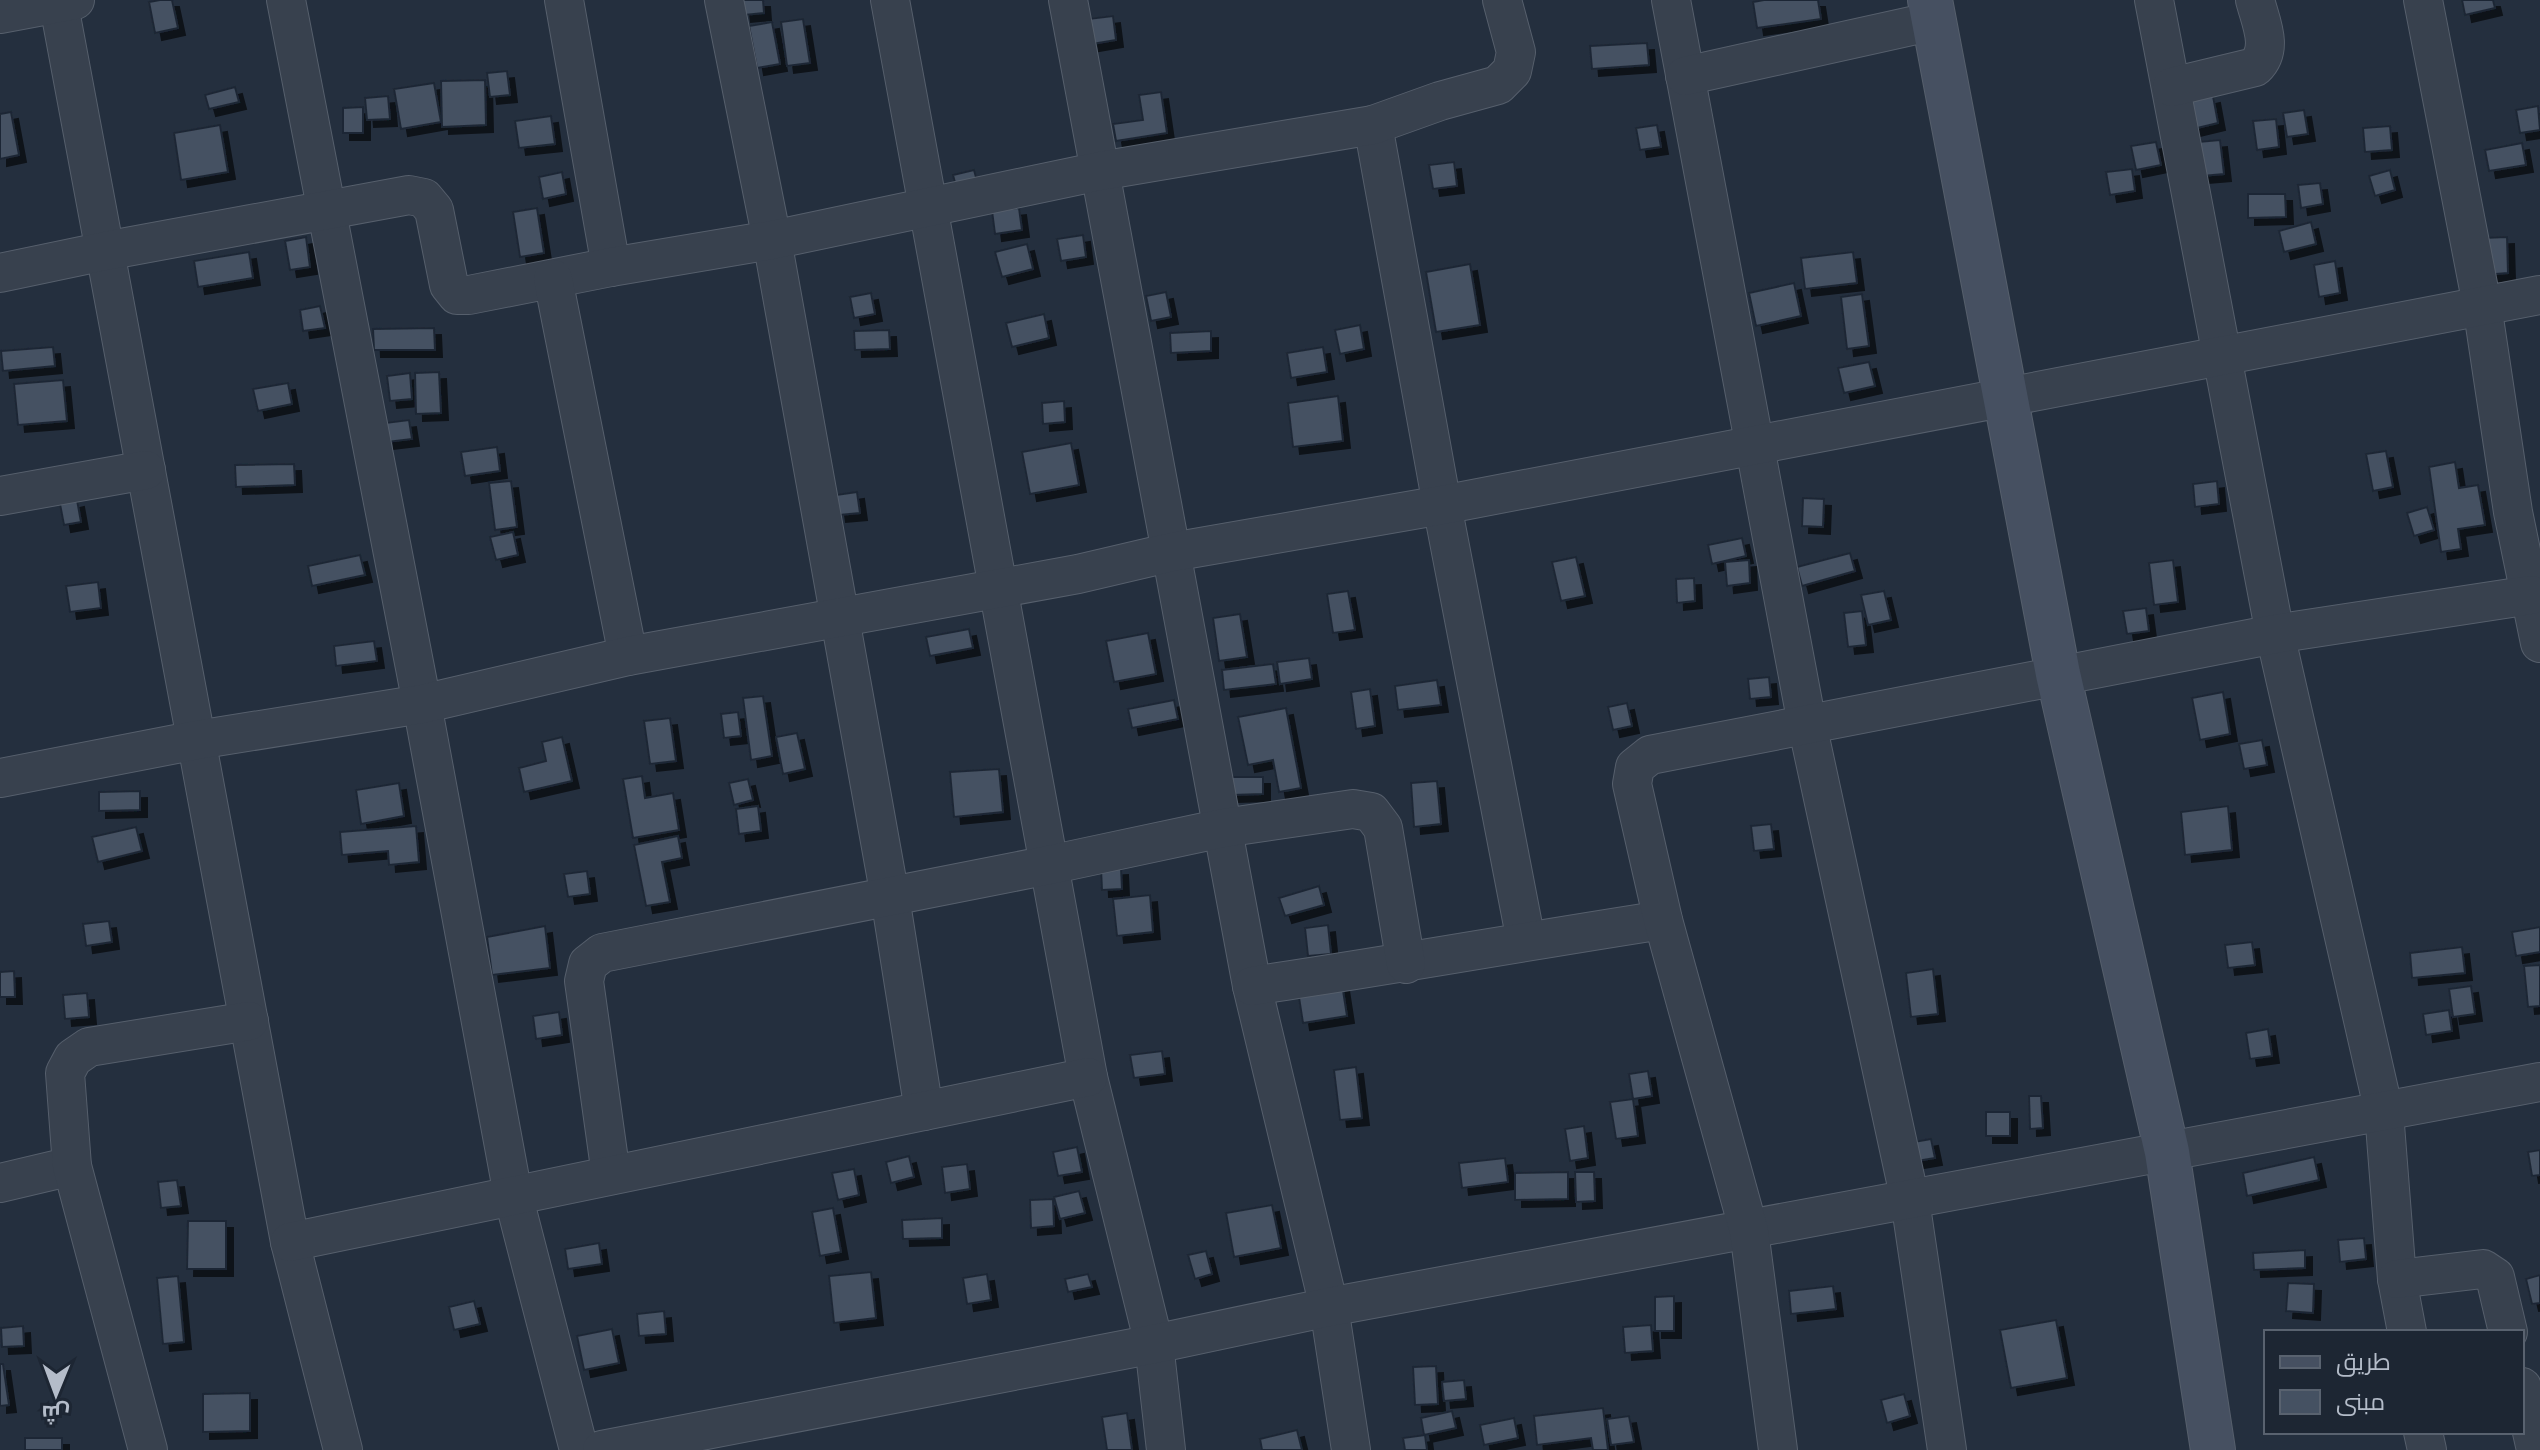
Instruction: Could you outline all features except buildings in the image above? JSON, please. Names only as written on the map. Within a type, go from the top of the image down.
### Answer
[{"type":"street","points":[[286,0],[513,1195],[579,1450]]},
{"type":"street","points":[[564,0],[611,267]]},
{"type":"street","points":[[724,0],[772,240],[890,897],[924,1111]]},
{"type":"street","points":[[890,0],[1088,1077],[1154,1344],[1166,1450]]},
{"type":"street","points":[[1068,0],[1252,986],[1329,1307],[1351,1450]]},
{"type":"street","points":[[0,273],[409,195],[424,198],[434,210],[449,285],[457,295],[772,240],[1100,171],[1373,125],[1440,101],[1498,85],[1512,71],[1516,52],[1502,0]]},
{"type":"street","points":[[1671,0],[1807,724],[1910,1200],[1947,1450]]},
{"type":"street","points":[[2154,0],[2275,634],[2384,1112],[2397,1279],[2407,1330]]},
{"type":"street","points":[[2172,87],[2255,67],[2263,59],[2266,45],[2255,0]]},
{"type":"street","points":[[2423,0],[2482,305],[2526,509],[2531,595],[2540,643]]},
{"type":"street","points":[[0,14],[64,1],[105,251],[290,1242],[343,1450]]},
{"type":"street","points":[[1685,76],[1932,11],[2058,674],[2167,1152],[2213,1450]]},
{"type":"street","points":[[1373,125],[1526,941]]},
{"type":"street","points":[[553,279],[628,656]]},
{"type":"street","points":[[1,772],[422,704],[628,656],[998,589],[1172,552],[1442,505],[2540,295]]},
{"type":"street","points":[[0,496],[146,470]]},
{"type":"street","points":[[1778,1450],[1749,1231],[1663,920],[1632,784],[1635,767],[1650,755],[2058,674],[2275,634],[2531,595]]},
{"type":"street","points":[[611,1175],[584,981],[588,964],[602,953],[1223,828],[1353,809],[1371,812],[1383,828],[1406,964]]},
{"type":"street","points":[[1252,986],[1406,964],[1526,941],[1663,920]]},
{"type":"street","points":[[148,1450],[72,1166],[65,1073],[73,1058],[89,1047],[249,1021]]},
{"type":"street","points":[[290,1242],[1088,1077]]},
{"type":"street","points":[[602,1450],[1154,1344],[1329,1307],[2540,1082]]},
{"type":"street","points":[[0,1183],[72,1166]]},
{"type":"street","points":[[2397,1279],[2483,1269],[2495,1277],[2508,1330]]},
{"type":"street","points":[[2524,1396],[2536,1450]]}]
